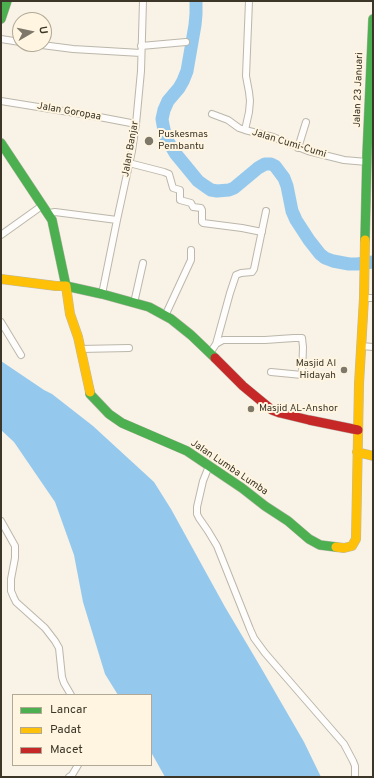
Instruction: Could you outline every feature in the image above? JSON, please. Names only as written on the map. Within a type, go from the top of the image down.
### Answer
[{"type":"main road","points":[[1,19],[7,1]]},
{"type":"main road","name":"Jalan 23 Januari","points":[[368,298],[364,272],[364,249],[369,157],[373,19]]},
{"type":"main road","points":[[1,144],[49,214]]},
{"type":"main road","name":"Jalan Lumba Lumba","points":[[49,214],[52,220],[66,286],[70,314],[76,330],[90,394],[109,414],[122,423],[187,451],[242,488],[265,506],[288,521],[309,539],[320,545],[344,548],[352,546],[356,539],[359,384],[361,346],[368,298]]},
{"type":"main road","points":[[1,279],[66,286],[102,294],[149,308],[171,319],[191,335],[243,386],[272,410],[301,418],[358,430]]},
{"type":"main road","points":[[357,452],[373,456]]},
{"type":"street","name":"Jalan Banjar","points":[[102,294],[136,124],[140,87],[143,1]]},
{"type":"street","name":"Jalan Cumi-Cumi","points":[[249,1],[246,76],[250,92],[250,101],[245,130],[273,137],[298,148],[334,158],[369,157]]},
{"type":"street","points":[[1,40],[12,41]]},
{"type":"street","points":[[141,46],[186,42]]},
{"type":"street","points":[[52,46],[141,53]]},
{"type":"street","name":"Jalan Goropaa","points":[[1,101],[136,124]]},
{"type":"street","points":[[212,114],[228,120],[239,128],[245,130]]},
{"type":"street","points":[[298,148],[306,122]]},
{"type":"street","points":[[129,163],[169,174],[173,188],[180,190],[180,200],[191,203],[193,207],[201,208],[203,223],[262,232]]},
{"type":"street","points":[[1,235],[43,206]]},
{"type":"street","points":[[210,353],[216,344],[236,275],[252,272],[254,269],[266,211]]},
{"type":"street","points":[[49,214],[55,212],[117,220]]},
{"type":"street","points":[[165,316],[191,260],[191,250]]},
{"type":"street","points":[[134,303],[142,263]]},
{"type":"street","points":[[1,322],[21,355]]},
{"type":"street","points":[[216,344],[226,339],[265,340],[302,338],[304,346],[302,375],[271,372]]},
{"type":"street","points":[[361,346],[373,347]]},
{"type":"street","points":[[80,349],[129,348]]},
{"type":"street","points":[[209,466],[203,481],[197,507],[199,518],[217,546],[254,638],[344,744],[355,766],[355,777]]},
{"type":"street","points":[[1,521],[15,546],[11,591],[16,602],[45,628],[55,640],[59,648],[62,677],[70,694]]},
{"type":"street","points":[[69,777],[77,766]]},
{"type":"water","points":[[1,361],[52,394],[93,426],[154,482],[171,509],[225,607],[304,742],[321,777],[165,777],[152,754],[152,694],[117,694],[105,674],[83,602],[74,555],[55,502],[14,442],[1,430]]},
{"type":"waterway","points":[[196,1],[195,25],[187,71],[179,88],[168,101],[162,119],[166,138],[175,153],[198,181],[211,190],[217,191],[234,188],[265,164],[275,166],[284,178],[292,211],[296,220],[320,254],[333,261],[349,264],[373,262]]},
{"type":"traffic: fast","points":[[1,19],[7,1]]},
{"type":"traffic: fast","points":[[365,240],[373,19]]},
{"type":"traffic: fast","points":[[1,143],[52,220],[66,286],[149,307],[171,319],[191,335],[215,358]]},
{"type":"traffic: fast","points":[[90,392],[90,394],[109,414],[122,423],[187,451],[288,521],[309,539],[320,545],[336,547]]},
{"type":"traffic: slow","points":[[336,547],[344,548],[352,546],[356,539],[359,384],[364,298],[365,240]]},
{"type":"traffic: slow","points":[[1,279],[66,286],[70,314],[78,337],[90,392]]},
{"type":"traffic: slow","points":[[357,452],[373,456]]},
{"type":"traffic: jam","points":[[215,358],[243,386],[272,410],[309,420],[358,430]]},
{"type":"place","name":"Puskesmas Pembantu","points":[[149,141]]},
{"type":"place","name":"Masjid Al Hidayah","points":[[344,370]]},
{"type":"place","name":"Masjid AL-Anshor","points":[[251,409]]}]
